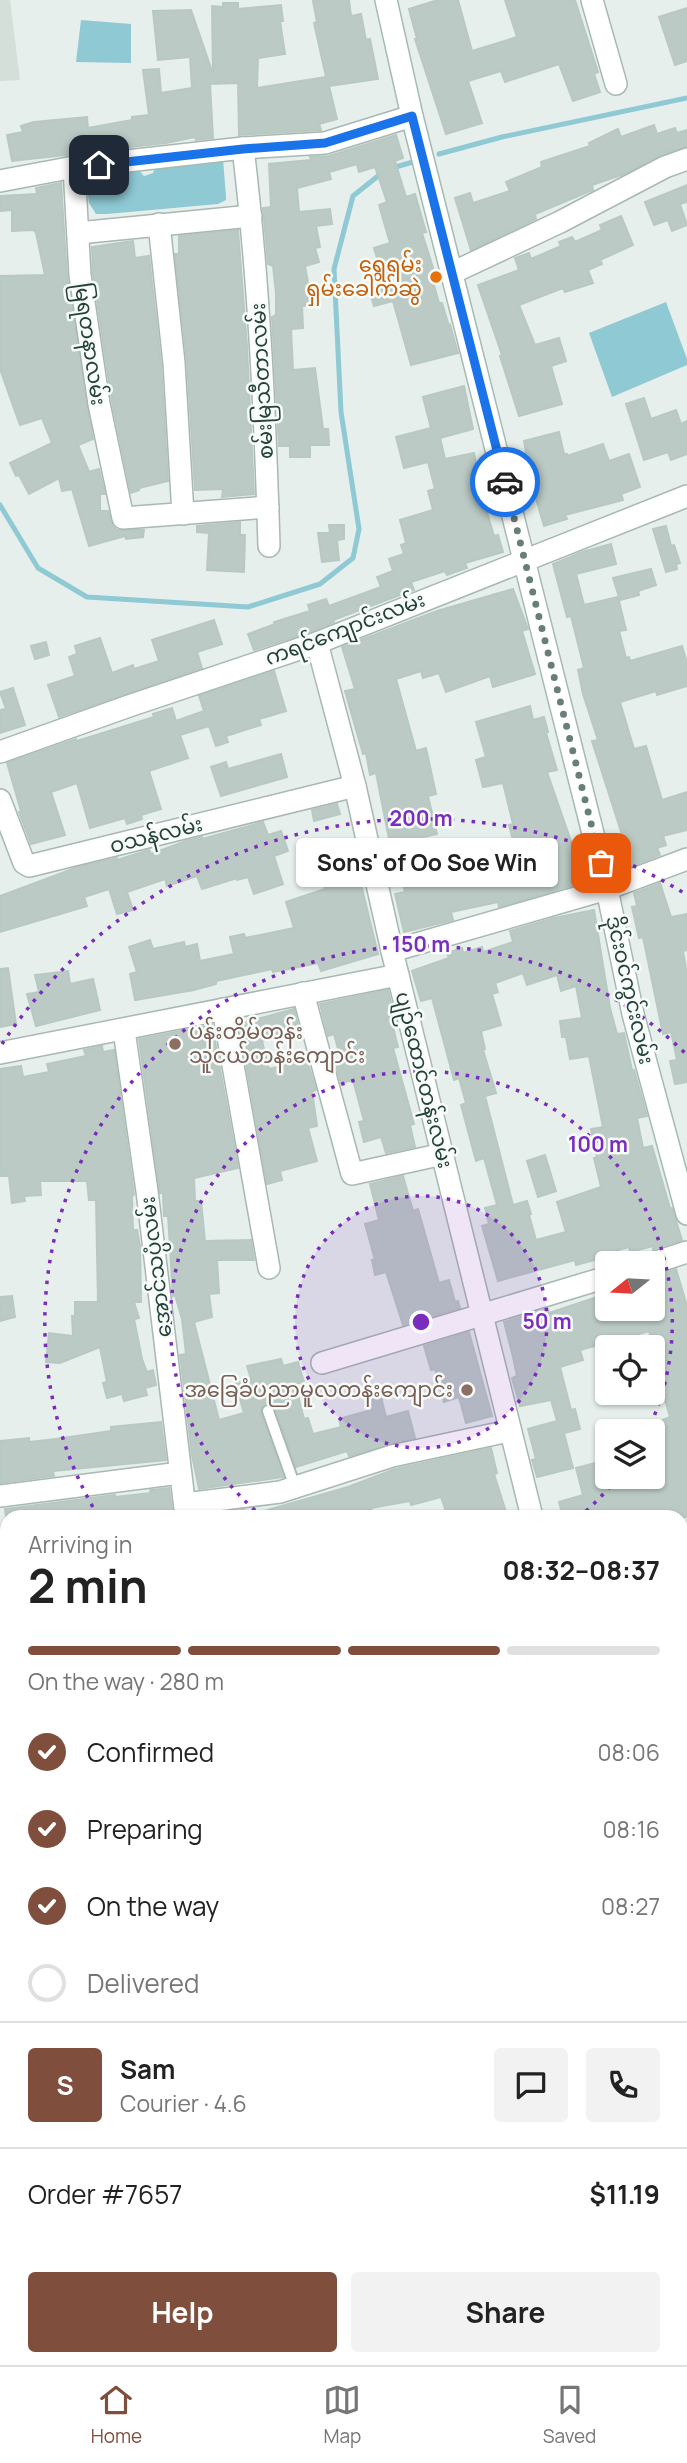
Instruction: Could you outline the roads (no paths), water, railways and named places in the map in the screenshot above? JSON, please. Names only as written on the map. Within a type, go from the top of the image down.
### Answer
[{"type":"street","name":"ဒိုင်းဝင်ကွင်းလမ်း","points":[[387,0],[417,139],[607,889],[633,1014],[687,1214]]},
{"type":"street","points":[[592,0],[616,84]]},
{"type":"street","points":[[0,181],[74,167],[325,143],[412,116]]},
{"type":"street","name":"စမ်းမြသီတာလမ်း","points":[[243,149],[251,216],[264,389],[270,545]]},
{"type":"street","points":[[452,273],[560,222],[665,167],[687,159]]},
{"type":"street","name":"မြရတနာလမ်း","points":[[74,167],[80,275],[99,404],[122,518],[183,513]]},
{"type":"street","points":[[78,233],[251,216]]},
{"type":"street","points":[[159,224],[174,363],[183,513],[268,507]]},
{"type":"street","name":"ကရင်ကျောင်းလမ်း","points":[[0,752],[317,643],[687,496]]},
{"type":"street","name":"ပျဉ်ထောင်တန်းလမ်း","points":[[317,643],[355,786],[392,951],[530,1510]]},
{"type":"street","name":"ဝသန်လမ်း","points":[[0,800],[24,863],[29,866],[355,786]]},
{"type":"street","points":[[392,951],[607,889],[687,859]]},
{"type":"street","points":[[0,1053],[398,975]]},
{"type":"street","points":[[303,993],[352,1174],[443,1154]]},
{"type":"street","points":[[223,1009],[269,1268]]},
{"type":"street","name":"အောင်သပ္ပံလမ်း","points":[[124,1030],[147,1191],[186,1510]]},
{"type":"street","points":[[665,1259],[687,1252]]},
{"type":"street","points":[[322,1363],[595,1281]]},
{"type":"street","name":"အောင်သပ္ပံလမ်း","points":[[191,1510],[281,1492],[392,1456],[509,1431]]},
{"type":"street","points":[[0,1496],[180,1473]]},
{"type":"lane","points":[[268,1412],[295,1487]]},
{"type":"water","points":[[81,20],[131,24],[131,63],[76,62]]},
{"type":"water","points":[[223,160],[226,200],[218,204],[96,214],[89,203],[86,181],[96,174],[138,169],[144,176],[153,173],[156,166]]},
{"type":"water","points":[[666,302],[687,365],[612,397],[589,333]]},
{"type":"waterway","points":[[439,154],[502,137],[687,98]]},
{"type":"waterway","points":[[392,168],[413,162]]},
{"type":"waterway","points":[[0,505],[38,568],[87,597],[248,607],[320,584],[353,558],[359,529],[341,412],[334,269],[353,196],[383,172]]},
{"type":"place","name":"ရွှေရှမ်း ရှမ်းခေါက်ဆွဲ","points":[[436,277]]},
{"type":"place","name":"Sons' of Oo Soe Win","points":[[601,863]]},
{"type":"place","name":"ပန်းတိမ်တန်း သူငယ်တန်းကျောင်း","points":[[175,1044]]},
{"type":"place","name":"အခြေခံပညာမူလတန်းကျောင်း","points":[[467,1390]]}]
